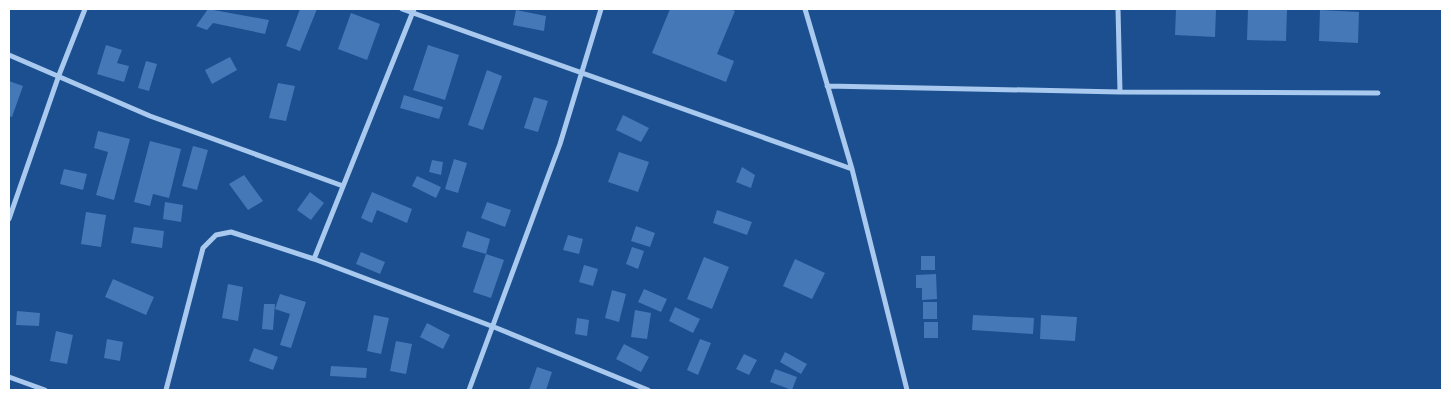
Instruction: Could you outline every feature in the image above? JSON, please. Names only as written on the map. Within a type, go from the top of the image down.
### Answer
[{"type":"street","points":[[9,219],[59,75],[85,9]]},
{"type":"street","points":[[402,9],[414,11],[852,169]]},
{"type":"street","points":[[470,390],[560,144],[600,9]]},
{"type":"street","points":[[805,9],[852,169],[907,390]]},
{"type":"street","points":[[1118,9],[1120,92]]},
{"type":"street","points":[[314,259],[414,11]]},
{"type":"street","points":[[9,55],[150,116],[343,186]]},
{"type":"street","points":[[827,86],[1120,92],[1378,93]]},
{"type":"street","points":[[166,390],[203,248],[216,235],[231,232],[314,259],[494,327],[648,390]]},
{"type":"street","points":[[9,377],[45,390]]},
{"type":"building","points":[[208,9],[269,20],[265,34],[213,23],[207,30],[196,26]]},
{"type":"building","points":[[300,9],[317,9],[300,51],[286,46]]},
{"type":"building","points":[[670,9],[729,9],[735,11],[717,54],[734,61],[726,82],[652,53]]},
{"type":"building","points":[[1176,9],[1216,9],[1215,37],[1175,35]]},
{"type":"building","points":[[1248,9],[1287,10],[1286,41],[1247,40]]},
{"type":"building","points":[[516,10],[546,16],[544,31],[513,25]]},
{"type":"building","points":[[1320,10],[1359,12],[1358,43],[1319,41]]},
{"type":"building","points":[[351,13],[380,24],[367,60],[338,49]]},
{"type":"building","points":[[106,45],[122,50],[117,63],[129,66],[124,82],[97,74]]},
{"type":"building","points":[[428,45],[459,55],[445,100],[413,90]]},
{"type":"building","points":[[230,57],[237,70],[212,84],[205,70]]},
{"type":"building","points":[[146,61],[157,64],[149,91],[138,88]]},
{"type":"building","points":[[487,70],[502,76],[483,130],[468,125]]},
{"type":"building","points":[[9,81],[23,86],[12,117],[9,116]]},
{"type":"building","points":[[278,83],[295,86],[286,121],[269,118]]},
{"type":"building","points":[[404,95],[443,107],[439,119],[400,108]]},
{"type":"building","points":[[534,97],[548,101],[538,132],[524,128]]},
{"type":"building","points":[[623,115],[649,128],[641,142],[616,130]]},
{"type":"building","points":[[98,131],[130,139],[114,200],[96,195],[108,152],[94,148]]},
{"type":"building","points":[[150,141],[181,149],[169,198],[153,194],[150,206],[134,202]]},
{"type":"building","points":[[193,146],[208,150],[197,190],[182,186]]},
{"type":"building","points":[[619,152],[649,162],[638,192],[608,182]]},
{"type":"building","points":[[454,159],[467,163],[458,193],[445,189]]},
{"type":"building","points":[[432,160],[443,162],[441,175],[429,172]]},
{"type":"building","points":[[742,167],[755,175],[751,188],[736,182]]},
{"type":"building","points":[[64,169],[87,174],[83,190],[60,184]]},
{"type":"building","points":[[244,175],[263,201],[248,210],[229,184]]},
{"type":"building","points":[[417,176],[441,187],[436,198],[412,186]]},
{"type":"building","points":[[310,192],[324,203],[311,220],[297,210]]},
{"type":"building","points":[[372,192],[412,209],[407,223],[377,210],[372,223],[361,218]]},
{"type":"building","points":[[165,202],[183,205],[181,222],[163,219]]},
{"type":"building","points":[[487,202],[511,210],[505,227],[481,218]]},
{"type":"building","points":[[717,210],[752,222],[747,235],[713,223]]},
{"type":"building","points":[[86,212],[106,215],[101,247],[81,244]]},
{"type":"building","points":[[636,226],[655,233],[650,247],[631,241]]},
{"type":"building","points":[[134,227],[164,231],[162,248],[131,243]]},
{"type":"building","points":[[467,231],[490,239],[486,254],[462,247]]},
{"type":"building","points":[[568,235],[583,239],[579,254],[563,250]]},
{"type":"building","points":[[632,247],[644,251],[638,269],[626,264]]},
{"type":"building","points":[[361,252],[385,262],[380,274],[356,264]]},
{"type":"building","points":[[486,254],[504,260],[491,298],[473,292]]},
{"type":"building","points":[[921,256],[935,256],[935,270],[921,270]]},
{"type":"building","points":[[704,257],[729,267],[712,309],[687,299]]},
{"type":"building","points":[[795,259],[825,273],[812,299],[783,286]]},
{"type":"building","points":[[584,265],[598,269],[593,286],[579,282]]},
{"type":"building","points":[[936,274],[937,299],[922,300],[922,288],[916,288],[916,275]]},
{"type":"building","points":[[113,279],[154,297],[146,315],[105,297]]},
{"type":"building","points":[[228,284],[243,287],[238,321],[222,318]]},
{"type":"building","points":[[644,289],[667,299],[661,312],[638,302]]},
{"type":"building","points":[[612,290],[626,294],[619,322],[605,318]]},
{"type":"building","points":[[280,294],[306,302],[291,348],[280,345],[290,314],[275,309]]},
{"type":"building","points":[[923,302],[937,302],[937,319],[923,319]]},
{"type":"building","points":[[264,304],[275,304],[273,330],[262,329]]},
{"type":"building","points":[[675,307],[700,319],[693,333],[669,321]]},
{"type":"building","points":[[635,310],[651,313],[647,339],[631,337]]},
{"type":"building","points":[[17,311],[40,313],[39,326],[16,325]]},
{"type":"building","points":[[374,315],[389,318],[381,354],[367,351]]},
{"type":"building","points":[[973,315],[1034,318],[1033,334],[972,330]]},
{"type":"building","points":[[1041,315],[1077,317],[1075,341],[1040,339]]},
{"type":"building","points":[[577,318],[589,320],[587,336],[575,334]]},
{"type":"building","points":[[924,322],[938,322],[938,338],[924,338]]},
{"type":"building","points":[[427,323],[450,335],[443,349],[420,337]]},
{"type":"building","points":[[56,331],[73,335],[67,364],[50,361]]},
{"type":"building","points":[[107,339],[123,342],[120,361],[104,358]]},
{"type":"building","points":[[700,339],[711,343],[698,375],[687,370]]},
{"type":"building","points":[[396,341],[412,344],[406,374],[390,371]]},
{"type":"building","points":[[624,344],[649,357],[641,372],[616,359]]},
{"type":"building","points":[[254,348],[278,357],[273,370],[249,361]]},
{"type":"building","points":[[785,352],[807,364],[801,374],[780,362]]},
{"type":"building","points":[[744,354],[757,360],[749,375],[736,369]]},
{"type":"building","points":[[331,366],[367,368],[366,378],[330,376]]},
{"type":"building","points":[[537,367],[552,372],[546,390],[529,390]]},
{"type":"building","points":[[775,369],[797,377],[792,390],[770,382]]}]
